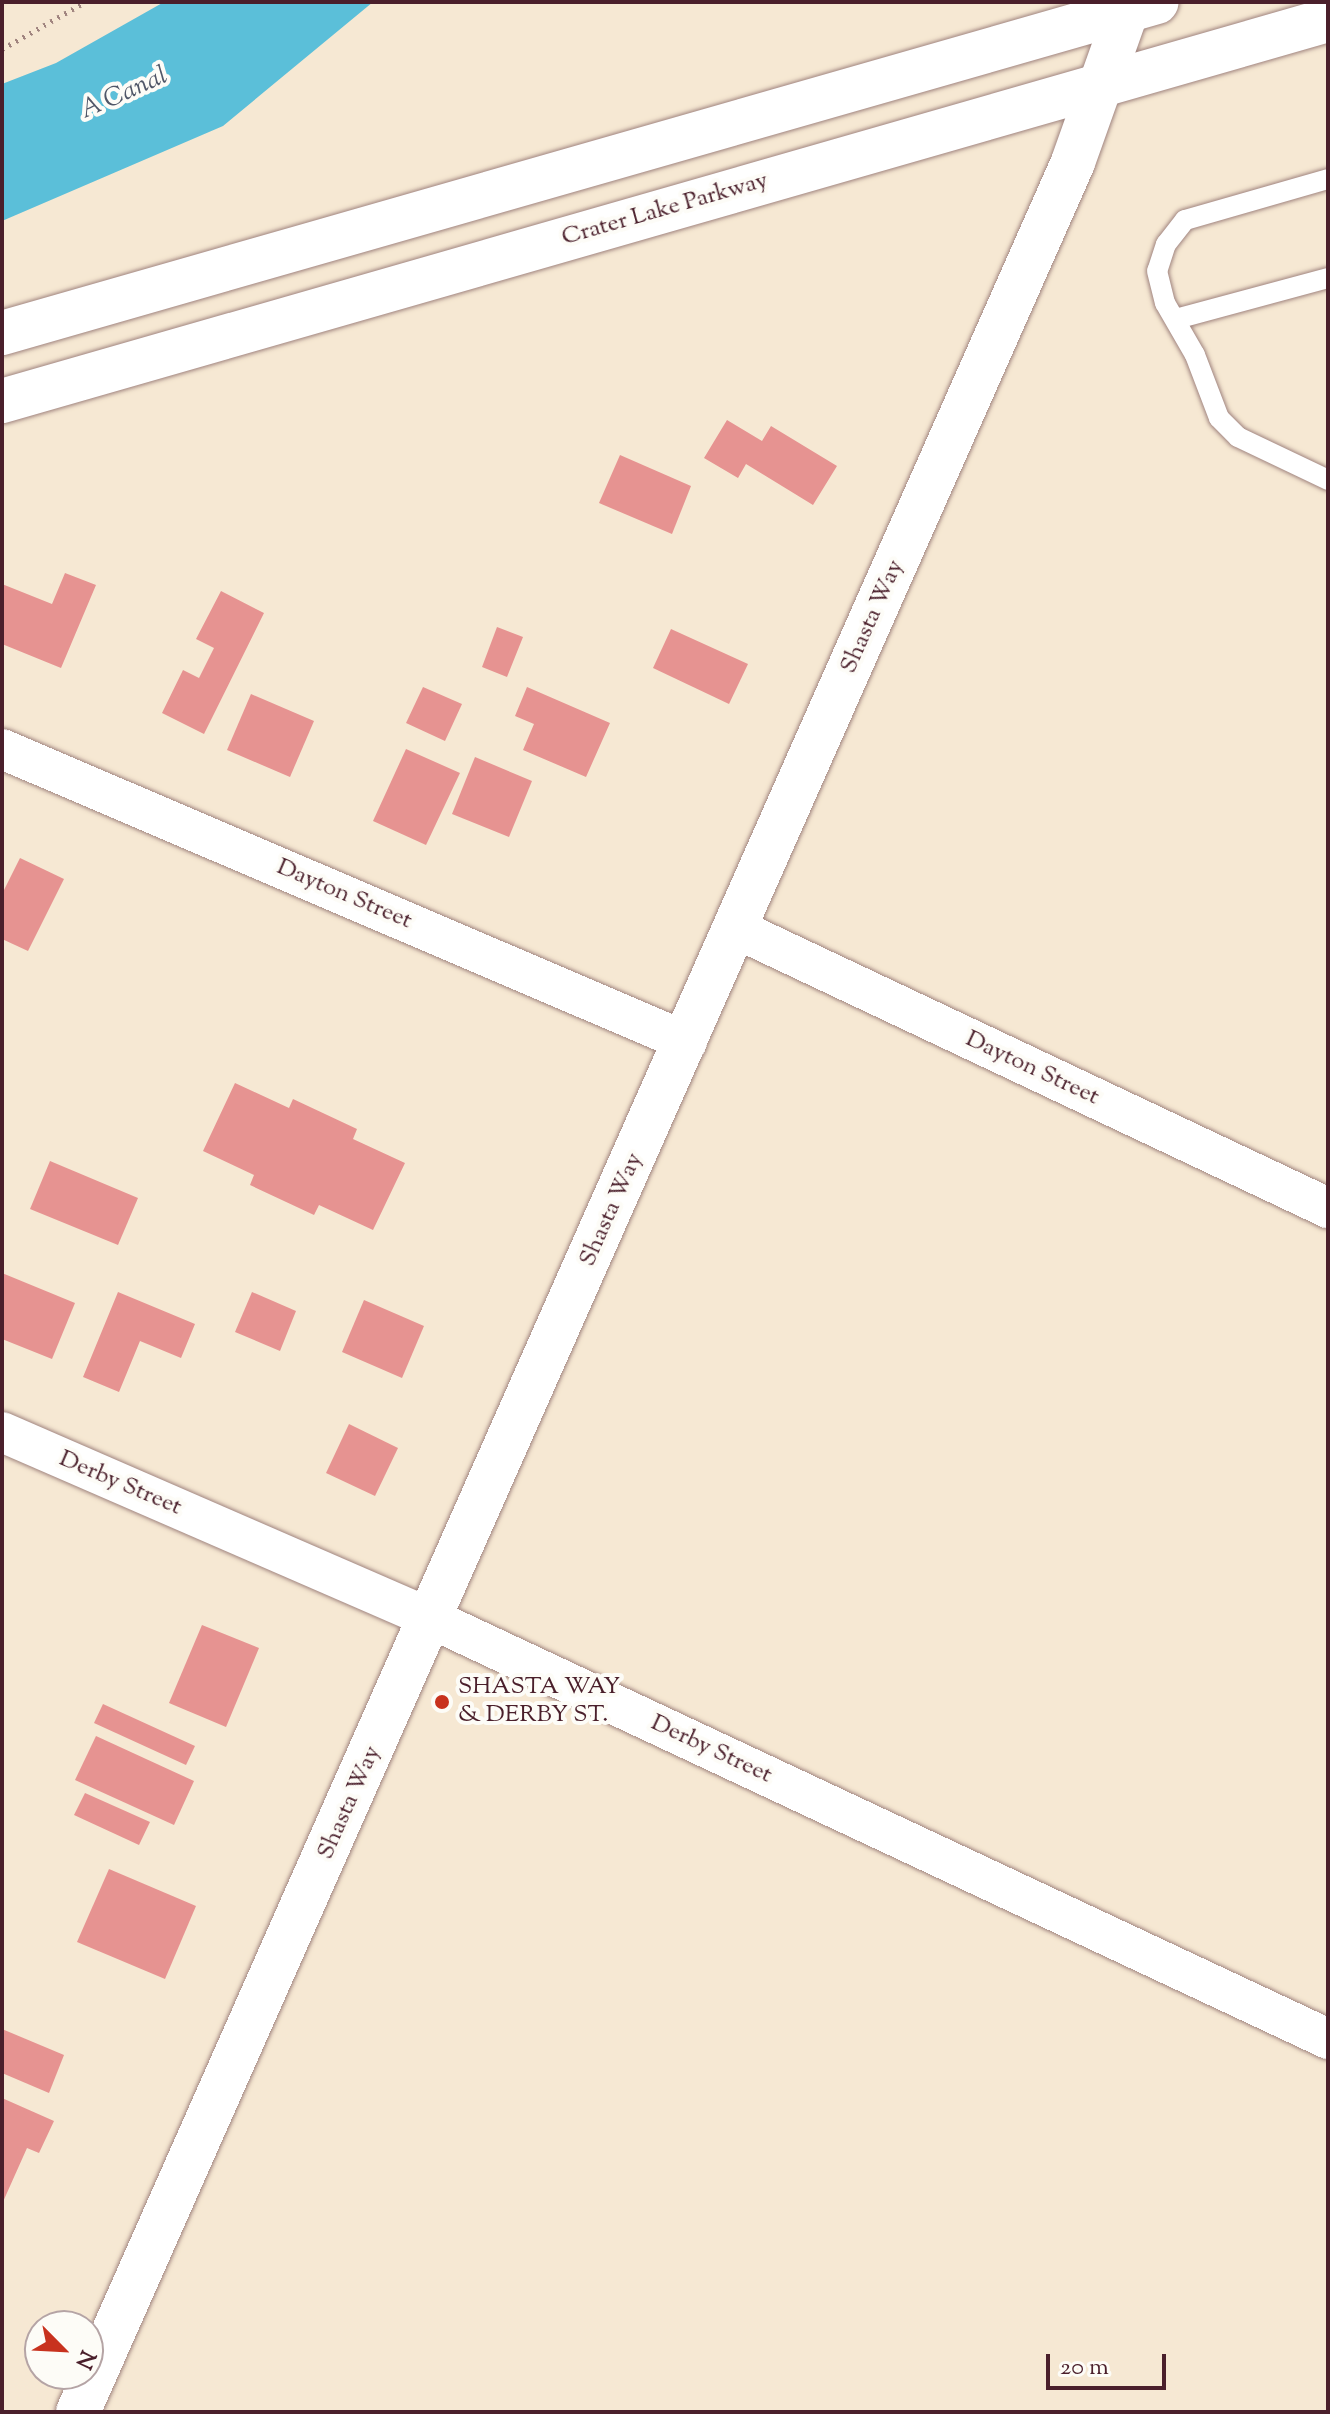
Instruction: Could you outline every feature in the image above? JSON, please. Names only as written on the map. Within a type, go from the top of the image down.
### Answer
[{"type":"main road","name":"Shasta Way","points":[[78,2412],[737,929],[1138,5]]},
{"type":"main road","points":[[2,333],[1138,5]]},
{"type":"main road","name":"Crater Lake Parkway","points":[[2,401],[1328,20]]},
{"type":"street","name":"Dayton Street","points":[[2,749],[687,1042]]},
{"type":"street","name":"Dayton Street","points":[[737,929],[1328,1208]]},
{"type":"street","name":"Derby Street","points":[[2,1432],[432,1619],[1328,2039]]},
{"type":"lane","points":[[1328,179],[1185,220],[1166,244],[1157,271],[1165,303],[1176,319],[1219,418],[1238,437],[1328,480]]},
{"type":"lane","points":[[1176,319],[1328,278]]},
{"type":"path","points":[[2,49],[85,2]]},
{"type":"water","name":"A Canal","points":[[164,2],[373,2],[223,126],[2,221],[2,84],[56,63]]},
{"type":"building","points":[[727,420],[762,441],[771,426],[837,466],[813,505],[746,464],[738,478],[704,458]]},
{"type":"building","points":[[620,455],[691,486],[672,534],[599,503]]},
{"type":"building","points":[[65,573],[96,585],[61,668],[2,644],[2,584],[52,604]]},
{"type":"building","points":[[221,591],[264,613],[204,734],[162,713],[183,670],[199,678],[214,648],[196,639]]},
{"type":"building","points":[[497,627],[523,637],[507,677],[482,667]]},
{"type":"building","points":[[671,629],[748,664],[729,704],[653,668]]},
{"type":"building","points":[[423,687],[462,704],[445,741],[406,723]]},
{"type":"building","points":[[527,687],[610,723],[586,777],[523,750],[534,724],[515,716]]},
{"type":"building","points":[[251,694],[314,721],[290,777],[227,750]]},
{"type":"building","points":[[406,749],[460,773],[426,845],[373,821]]},
{"type":"building","points":[[475,757],[532,781],[509,837],[452,814]]},
{"type":"building","points":[[20,858],[64,879],[28,951],[2,939],[2,894]]},
{"type":"building","points":[[235,1083],[289,1108],[293,1099],[357,1129],[353,1139],[405,1163],[373,1230],[319,1205],[314,1215],[250,1185],[254,1175],[203,1151]]},
{"type":"building","points":[[50,1161],[138,1198],[118,1245],[30,1209]]},
{"type":"building","points":[[2,1273],[75,1303],[52,1359],[2,1339]]},
{"type":"building","points":[[118,1292],[195,1324],[181,1358],[140,1341],[119,1392],[83,1377]]},
{"type":"building","points":[[252,1292],[296,1311],[280,1351],[235,1332]]},
{"type":"building","points":[[364,1300],[424,1326],[402,1378],[342,1352]]},
{"type":"building","points":[[349,1424],[398,1448],[375,1496],[326,1473]]},
{"type":"building","points":[[202,1625],[259,1648],[226,1727],[169,1703]]},
{"type":"building","points":[[103,1704],[195,1746],[186,1765],[94,1723]]},
{"type":"building","points":[[96,1736],[194,1781],[174,1825],[75,1780]]},
{"type":"building","points":[[85,1793],[150,1822],[139,1845],[74,1815]]},
{"type":"building","points":[[109,1869],[196,1906],[165,1979],[77,1942]]},
{"type":"building","points":[[2,2029],[64,2055],[49,2093],[2,2073]]},
{"type":"building","points":[[2,2098],[54,2121],[39,2153],[27,2148],[2,2204]]},
{"type":"place","name":"SHASTA WAY & DERBY ST.","points":[[442,1702]]}]
